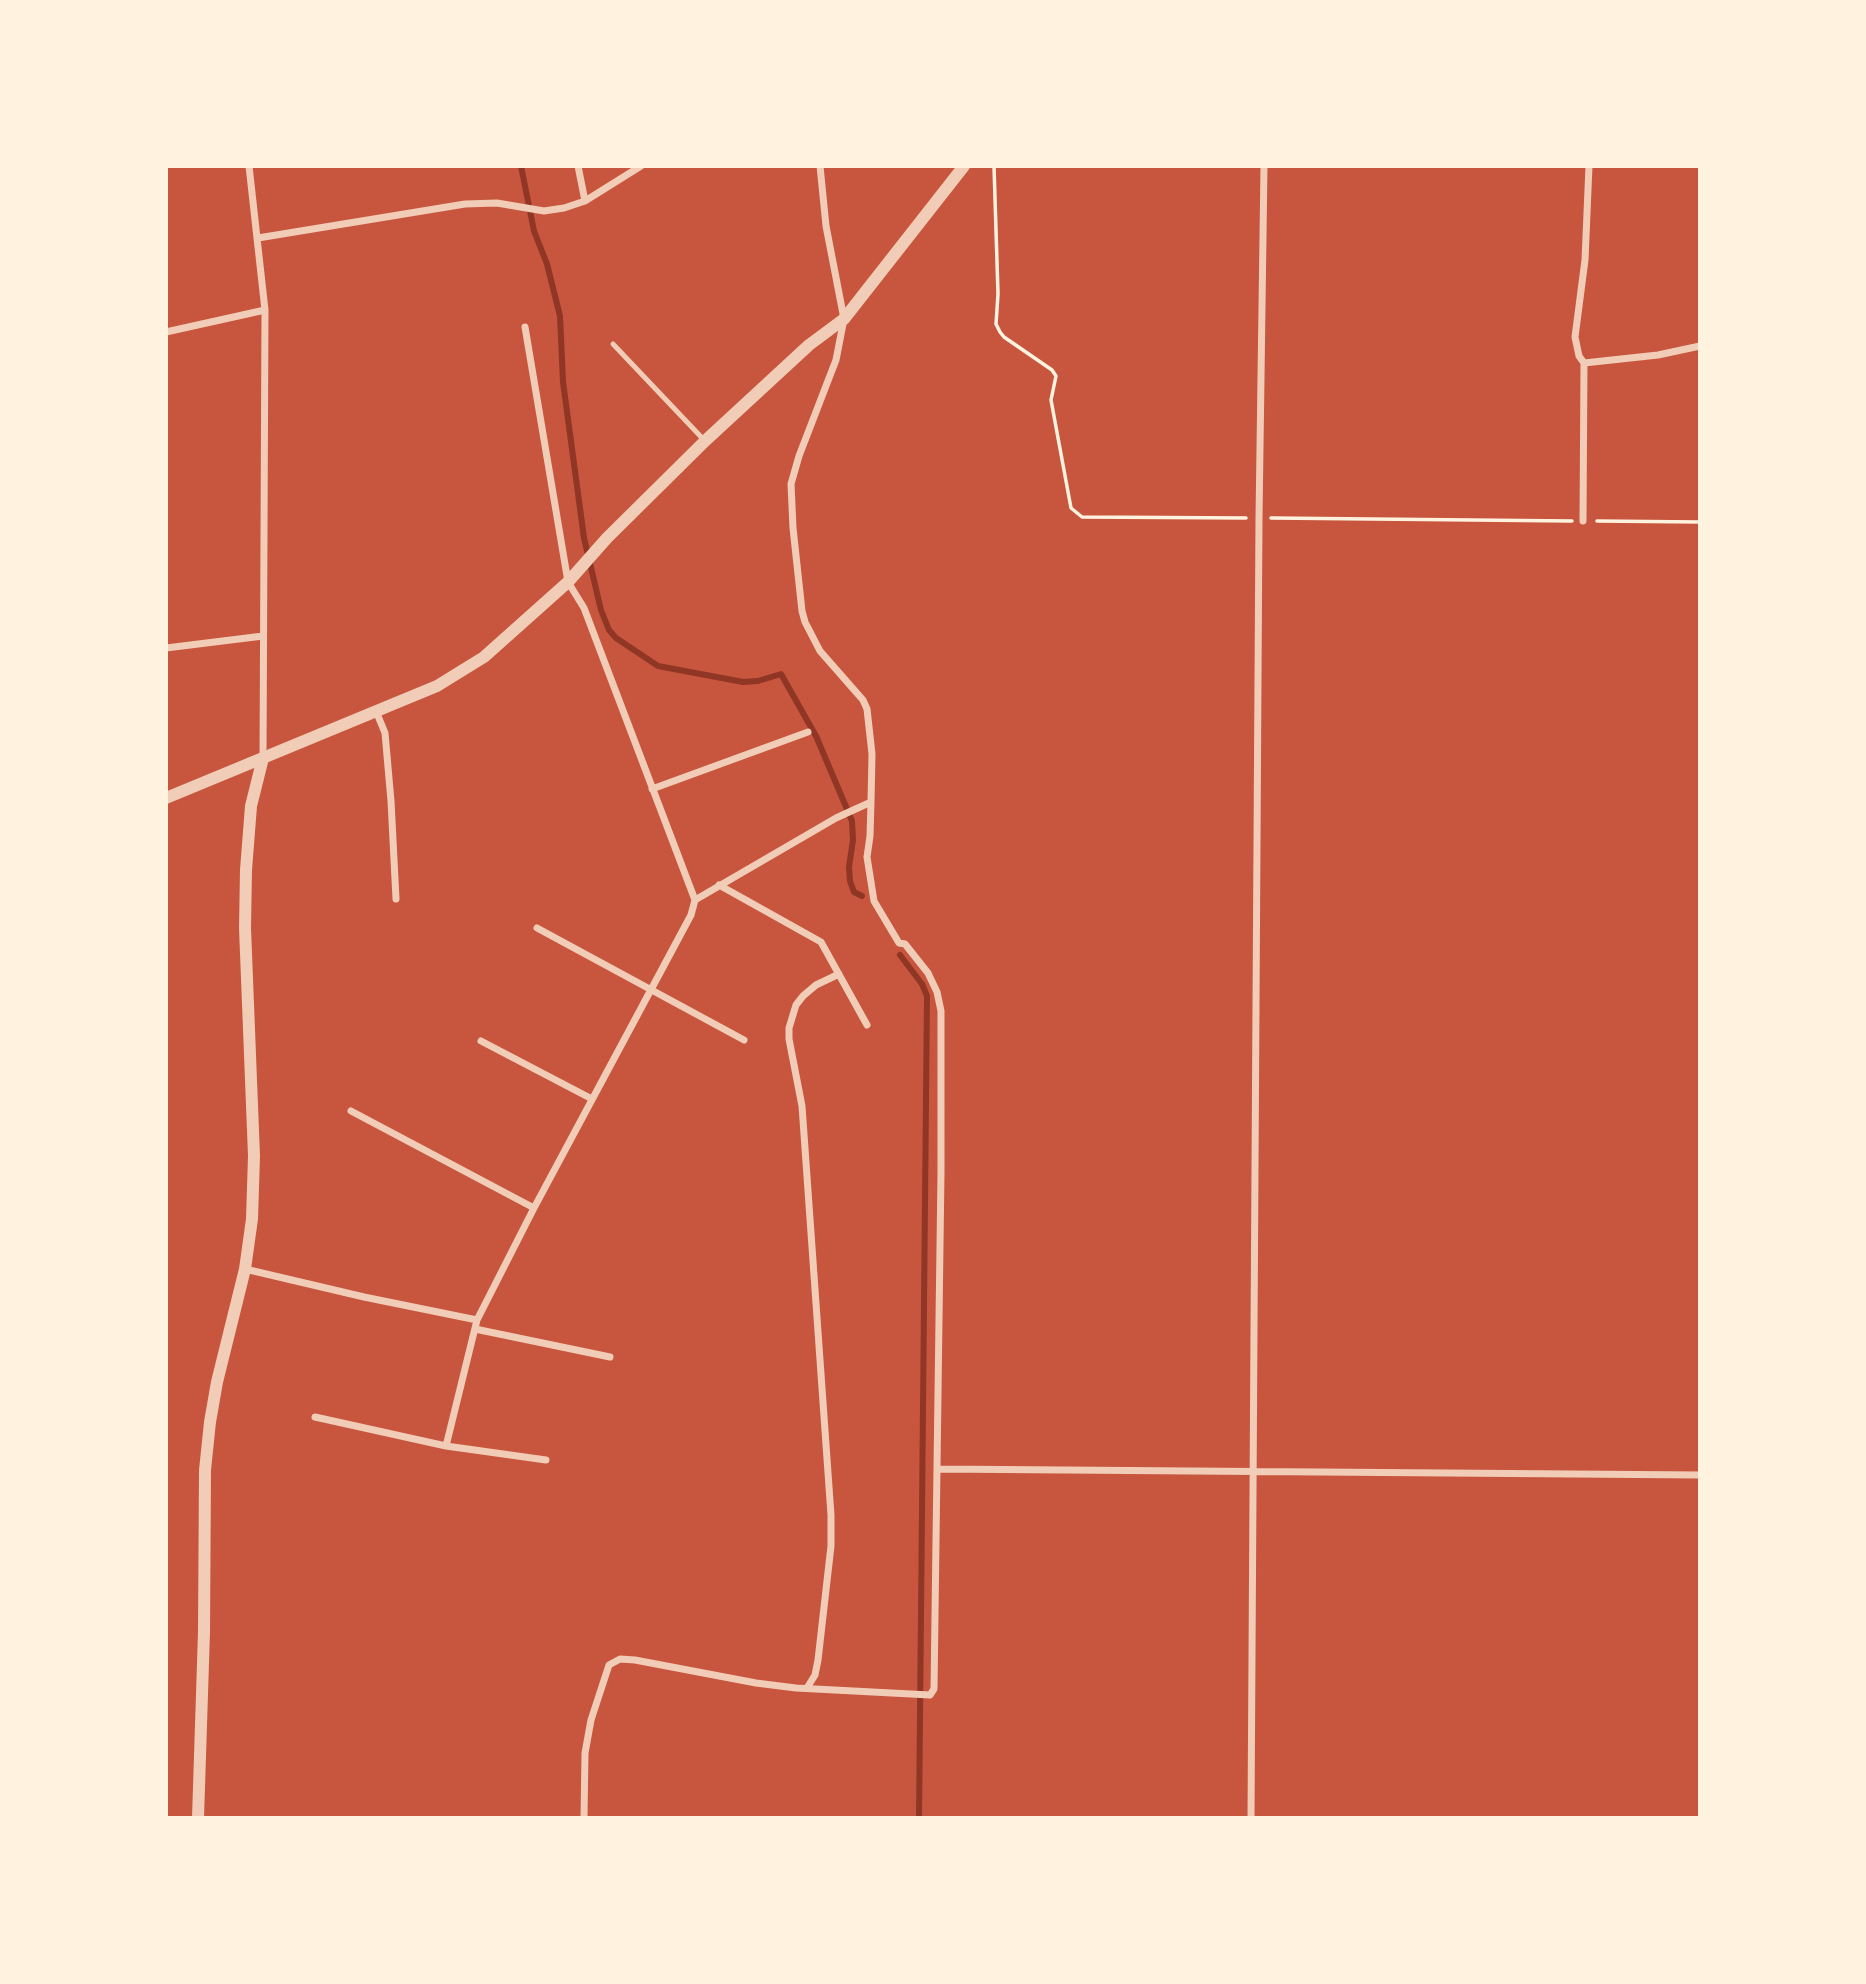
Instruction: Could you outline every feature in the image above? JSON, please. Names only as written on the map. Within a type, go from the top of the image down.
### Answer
[{"type":"street","points":[[198,1818],[204,1632],[205,1470],[217,1382],[245,1269],[252,1219],[254,1156],[245,928],[251,806],[263,758],[265,310],[248,166]]},
{"type":"street","points":[[578,166],[585,201]]},
{"type":"street","points":[[258,237],[465,204],[497,203],[544,211],[564,208],[585,201],[641,166]]},
{"type":"street","points":[[584,1818],[587,1737],[609,1665],[620,1659],[757,1683],[807,1688],[930,1695],[934,1689],[941,1011],[937,992],[928,973],[905,944],[899,943],[874,901],[867,857],[872,754],[867,709],[863,700],[820,651],[802,611],[791,484],[836,360],[844,319],[826,226],[820,166]]},
{"type":"street","points":[[166,799],[437,686],[484,657],[568,582],[607,538],[705,441],[809,345],[844,319],[964,166]]},
{"type":"street","points":[[1251,1818],[1259,518],[1264,166]]},
{"type":"street","points":[[1583,521],[1584,363],[1578,356],[1575,337],[1585,260],[1589,166]]},
{"type":"street","points":[[166,332],[265,310]]},
{"type":"street","points":[[446,1446],[476,1324],[534,1208],[691,915],[695,900],[584,608],[568,582],[525,327]]},
{"type":"street","points":[[1584,363],[1658,355],[1700,346]]},
{"type":"street","points":[[166,648],[264,636]]},
{"type":"street","points":[[376,711],[385,733],[396,899]]},
{"type":"street","points":[[652,789],[808,732]]},
{"type":"street","points":[[695,900],[836,818],[871,802]]},
{"type":"street","points":[[719,885],[821,942],[867,1025]]},
{"type":"street","points":[[537,928],[744,1040]]},
{"type":"street","points":[[807,1688],[815,1675],[818,1660],[831,1546],[831,1515],[802,1106],[789,1028],[796,1006],[803,996],[816,985],[839,974]]},
{"type":"street","points":[[481,1041],[593,1098]]},
{"type":"street","points":[[351,1111],[534,1208]]},
{"type":"street","points":[[245,1269],[610,1357]]},
{"type":"street","points":[[315,1417],[446,1446],[546,1460]]},
{"type":"street","points":[[938,1469],[1700,1475]]},
{"type":"lane","points":[[613,344],[705,441]]},
{"type":"path","points":[[994,166],[998,294],[996,324],[1004,337],[1054,372],[1056,383],[1051,400],[1071,508],[1083,517],[1700,522]]},
{"type":"waterway","points":[[521,166],[534,231],[547,264],[560,316],[563,382],[584,538],[601,610],[609,630],[616,638],[658,666],[743,682],[758,681],[781,674],[816,736],[852,821],[850,881],[854,892],[862,896]]},
{"type":"waterway","points":[[900,955],[922,984],[927,996],[919,1818]]}]
